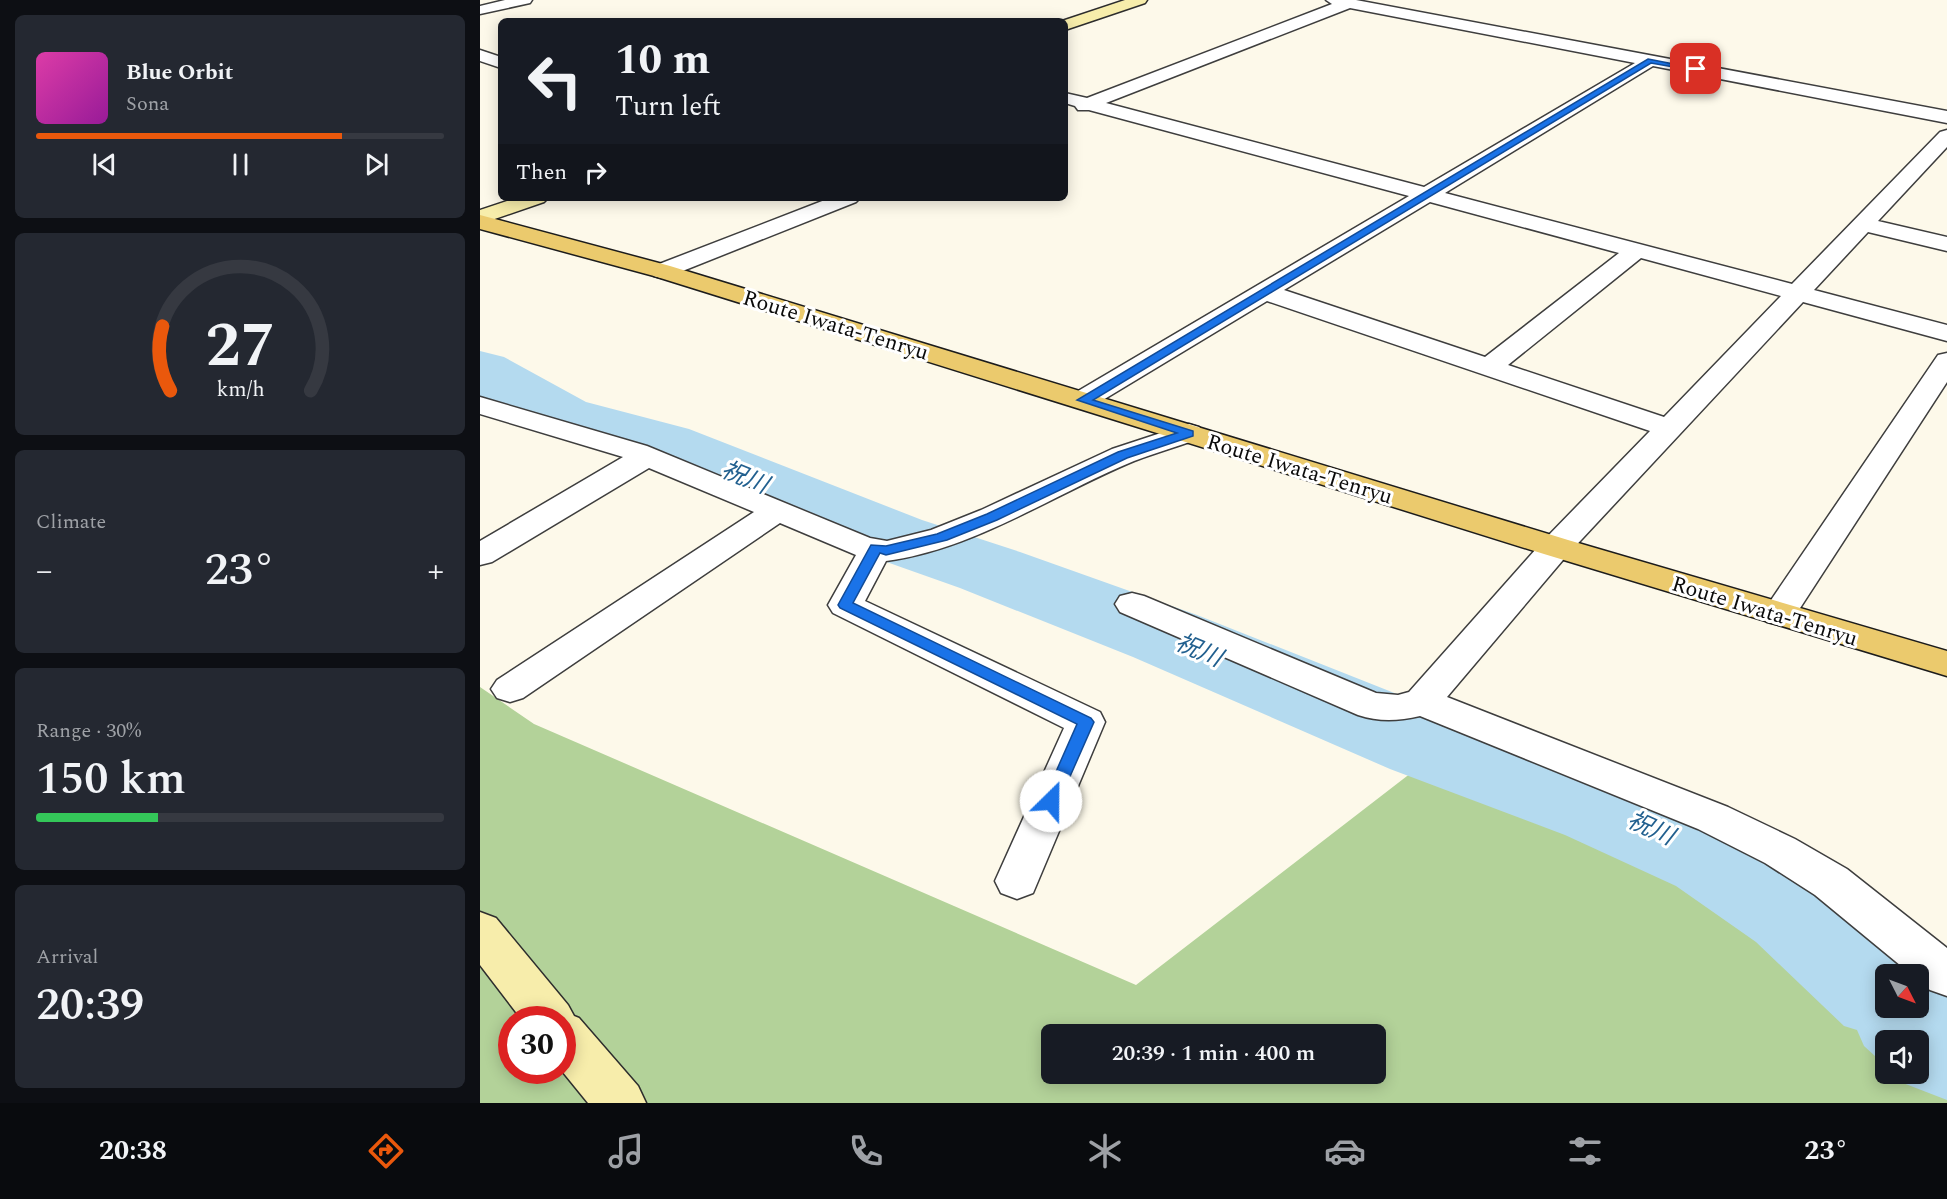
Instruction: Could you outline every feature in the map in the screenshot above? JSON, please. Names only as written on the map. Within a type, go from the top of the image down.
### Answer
[{"type":"main road","name":"Route Iwata-Tenryu","points":[[480,222],[662,271],[1556,547],[1947,664]]},
{"type":"street","points":[[480,10],[525,0]]},
{"type":"street","points":[[1068,24],[1140,0]]},
{"type":"street","points":[[1068,113],[1340,1],[1947,117]]},
{"type":"street","points":[[480,55],[498,62]]},
{"type":"street","points":[[1083,400],[1650,61]]},
{"type":"street","points":[[1068,99],[1947,333]]},
{"type":"street","points":[[1132,604],[1371,706],[1398,708],[1422,702],[1556,547],[1947,136]]},
{"type":"street","points":[[480,217],[528,201]]},
{"type":"street","points":[[662,271],[841,201]]},
{"type":"street","points":[[1862,224],[1947,244]]},
{"type":"street","points":[[1489,367],[1637,250]]},
{"type":"street","points":[[1265,292],[1669,428]]},
{"type":"street","points":[[1779,614],[1947,361]]},
{"type":"street","points":[[480,405],[647,456],[861,546],[886,550],[942,537],[992,517],[1122,455],[1189,433]]},
{"type":"street","points":[[480,555],[647,456]]},
{"type":"street","points":[[510,689],[777,511]]},
{"type":"street","points":[[876,548],[845,605],[1086,722],[1017,881]]},
{"type":"street","points":[[1422,702],[1713,818],[1780,850],[1831,882],[1947,976]]},
{"type":"street","points":[[480,932],[540,1006]]},
{"type":"street","points":[[576,1051],[620,1103]]},
{"type":"green space","points":[[480,687],[534,724],[1136,985],[1433,756],[1745,910],[1889,1030],[1875,1030],[1875,1084],[1929,1084],[1929,1063],[1947,1078],[1947,1103],[480,1103]]},
{"type":"waterway","name":"祝川","points":[[480,371],[561,417],[663,445],[893,537],[990,570],[1165,636],[1425,744],[1602,807],[1714,856],[1796,909],[1875,979]]},
{"type":"waterway","name":"祝川","points":[[1918,1018],[1947,1044]]},
{"type":"route","points":[[1051,801],[1086,722],[845,605],[876,548],[886,550],[942,537],[992,517],[1122,455],[1189,433],[1083,400],[1650,61],[1696,69]]}]
